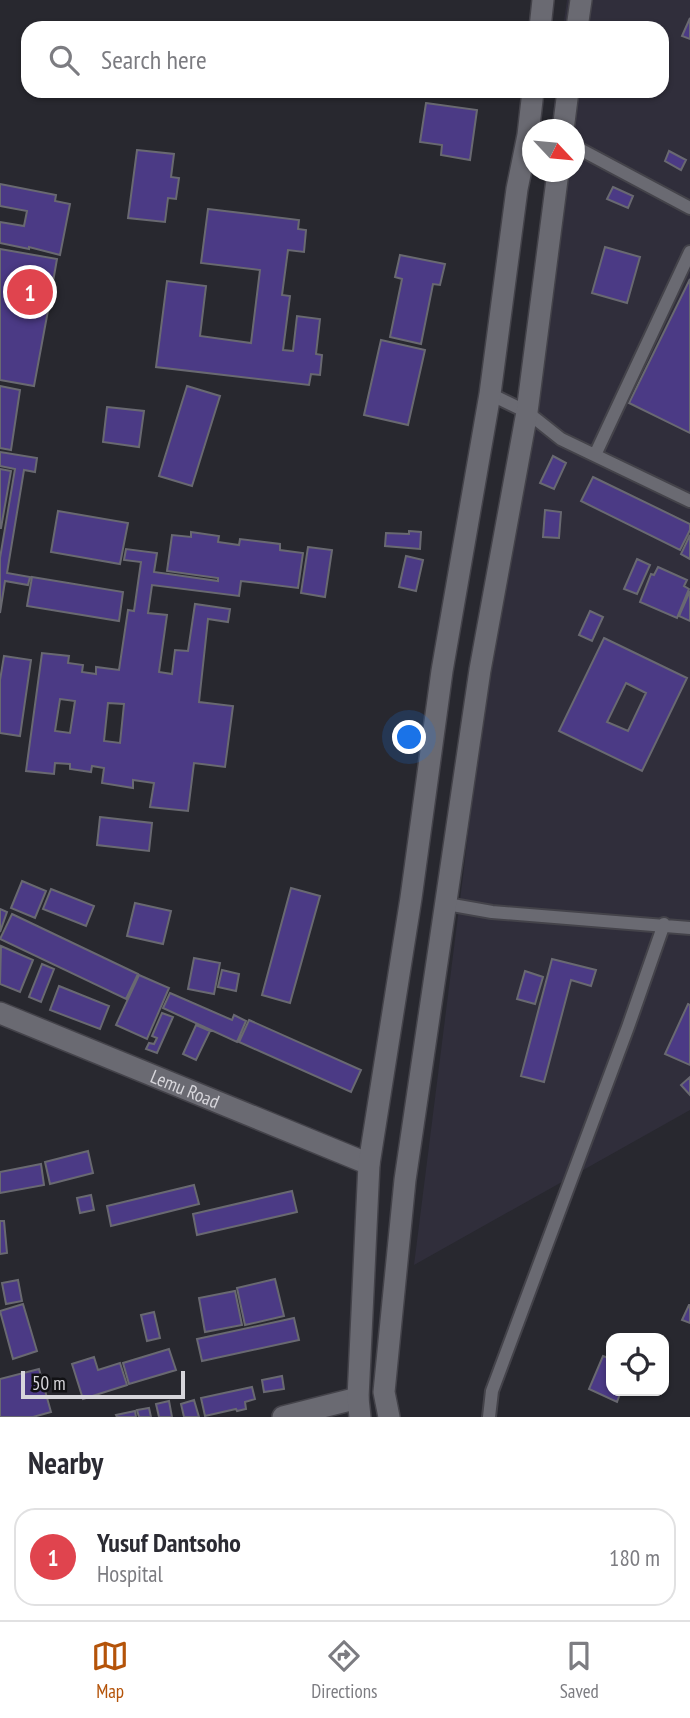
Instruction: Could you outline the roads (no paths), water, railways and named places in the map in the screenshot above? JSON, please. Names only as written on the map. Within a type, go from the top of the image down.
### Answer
[{"type":"street","points":[[541,21],[543,0]]},
{"type":"street","points":[[578,21],[581,0]]},
{"type":"street","points":[[283,1417],[359,1408],[369,1164],[411,898],[442,671],[490,394],[517,189],[532,98]]},
{"type":"street","points":[[564,119],[567,98]]},
{"type":"street","points":[[389,1417],[384,1392],[405,1180],[480,670],[527,412],[557,182]]},
{"type":"street","name":"Lemu Road","points":[[0,1013],[369,1164]]},
{"type":"lane","points":[[585,151],[690,208]]},
{"type":"lane","points":[[595,455],[690,253]]},
{"type":"lane","points":[[490,394],[527,412],[561,439],[690,501]]},
{"type":"lane","points":[[447,904],[492,912],[690,928]]},
{"type":"lane","points":[[489,1417],[492,1391],[664,924]]},
{"type":"place","name":"Yusuf Dantsoho","points":[[30,292]]}]
